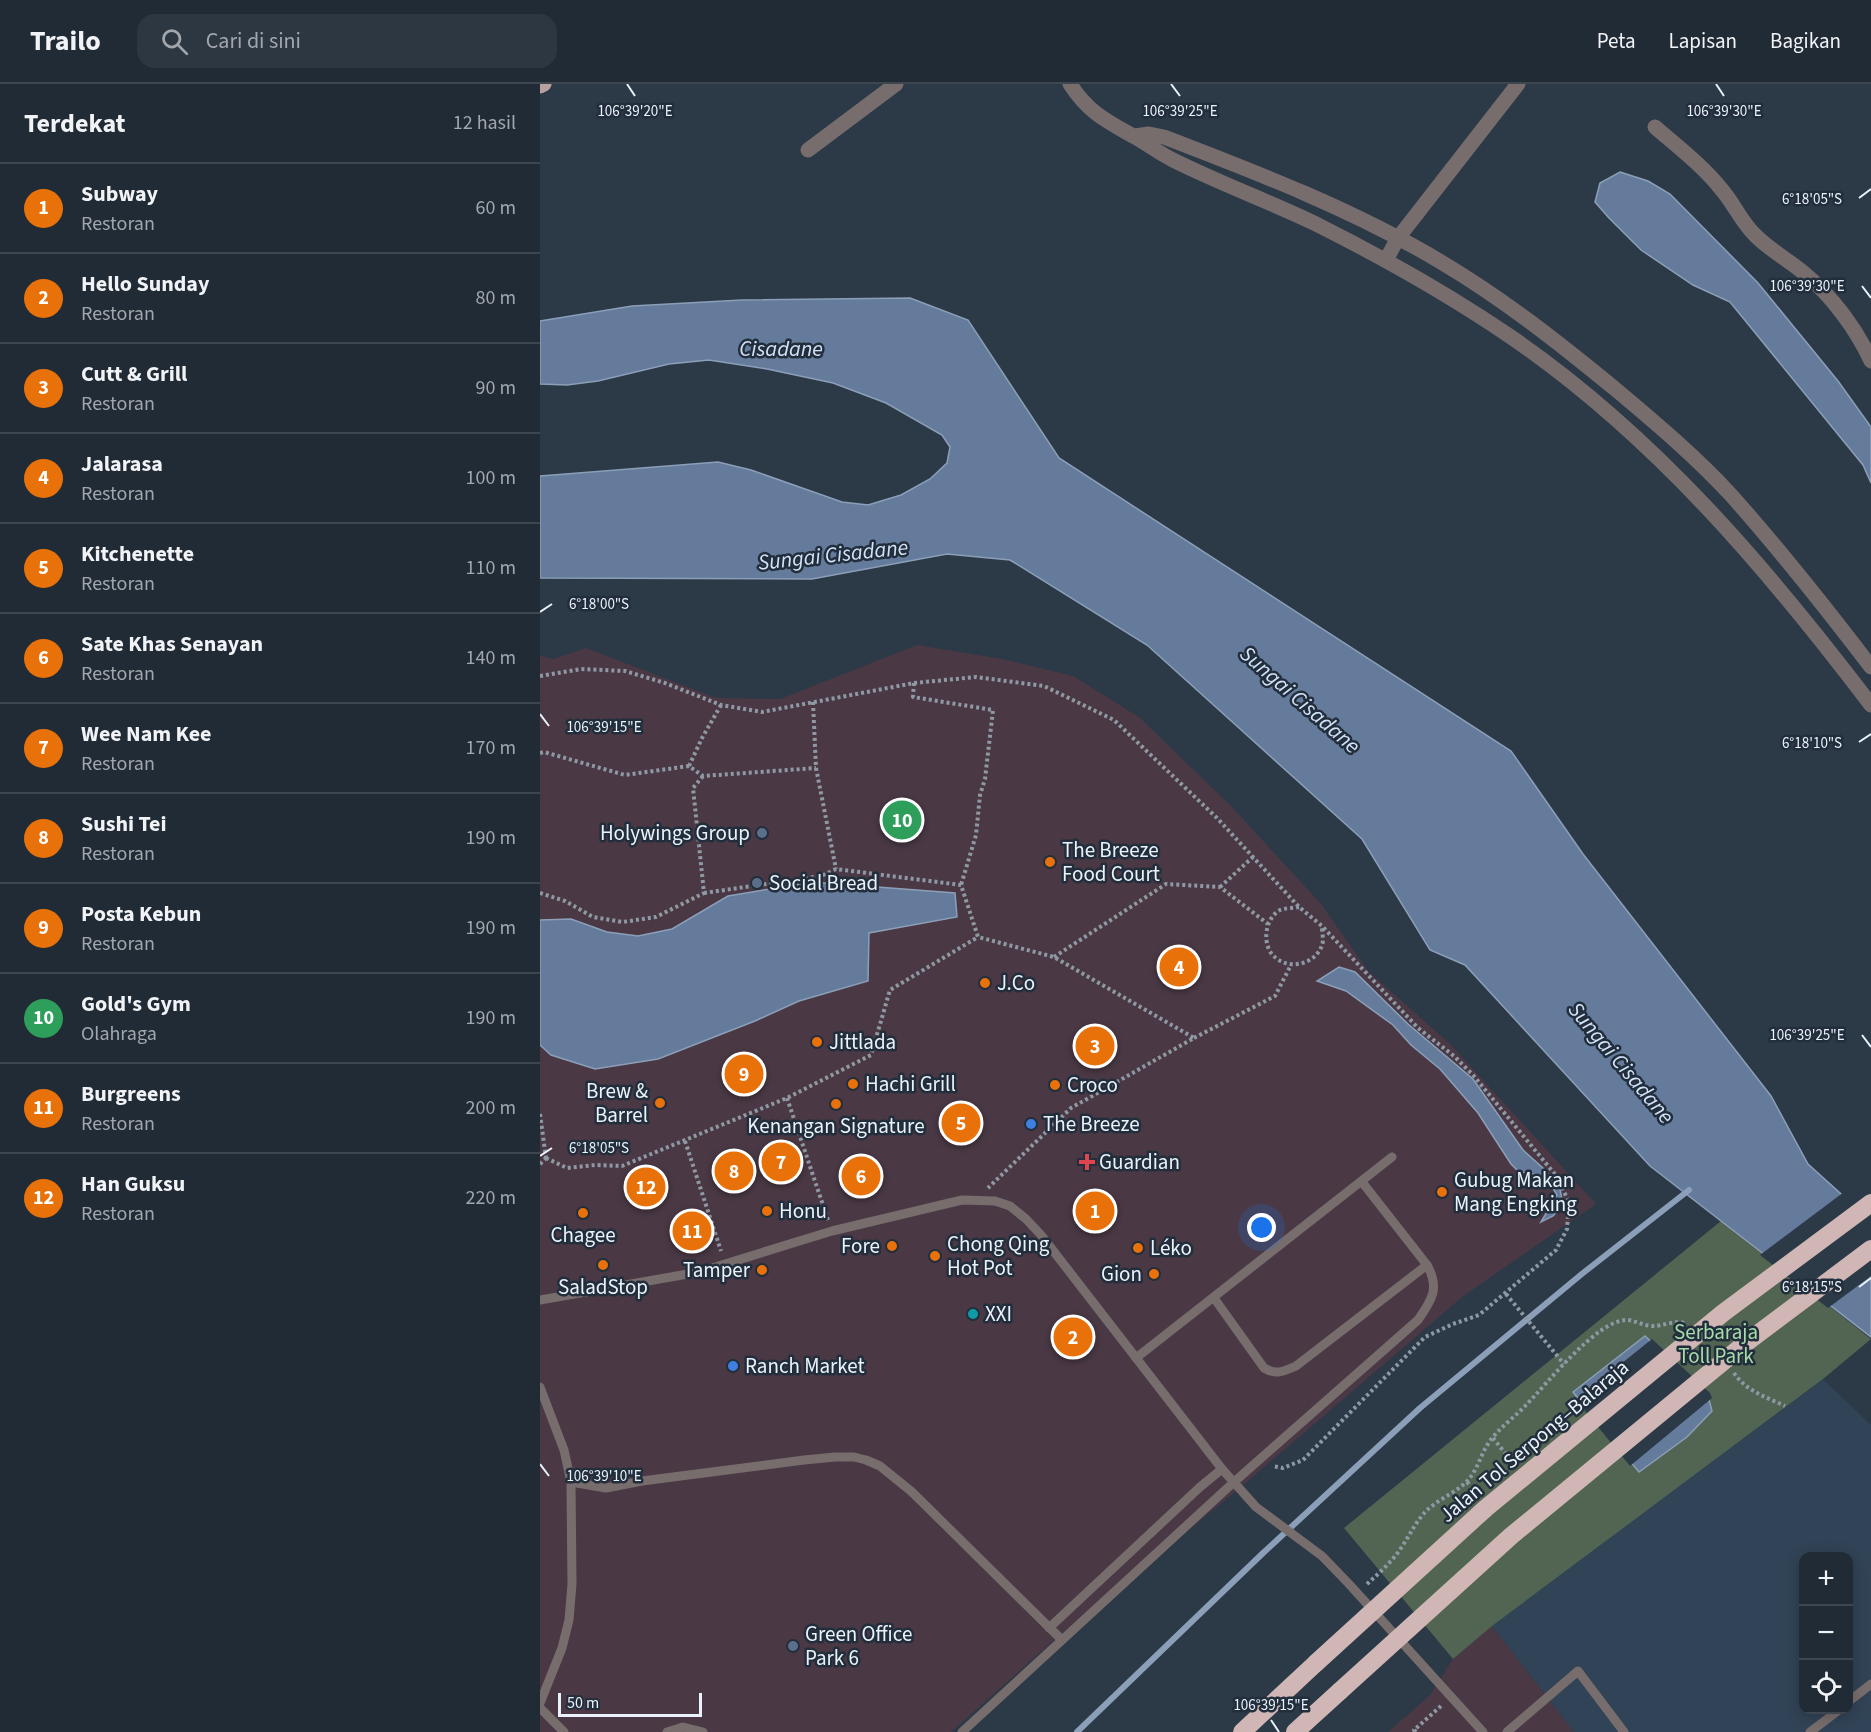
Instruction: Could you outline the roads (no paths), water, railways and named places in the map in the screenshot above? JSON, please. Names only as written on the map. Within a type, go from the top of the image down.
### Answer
[{"type":"highway","name":"Jalan Tol Serpong–Balaraja","points":[[1242,1732],[1486,1508],[1723,1313],[1871,1203]]},
{"type":"highway","points":[[1295,1732],[1510,1536],[1747,1342],[1871,1249]]},
{"type":"street","points":[[808,150],[896,84]]},
{"type":"street","points":[[1070,84],[1082,101],[1101,119],[1135,136],[1171,159],[1277,205],[1386,260],[1457,301],[1513,338],[1611,416],[1654,454],[1711,511],[1810,625],[1871,705]]},
{"type":"street","points":[[1386,260],[1398,238],[1518,84]]},
{"type":"street","points":[[1655,127],[1721,188],[1732,202],[1741,220],[1756,236],[1774,253],[1804,273],[1820,288],[1869,352]]},
{"type":"street","points":[[1135,136],[1149,134],[1164,137],[1315,197],[1398,238],[1466,277],[1524,317],[1578,358],[1660,427],[1729,493],[1794,568],[1871,667]]},
{"type":"street","points":[[1277,205],[1284,185]]},
{"type":"street","points":[[1611,416],[1628,400]]},
{"type":"street","points":[[1810,625],[1828,611]]},
{"type":"lane","points":[[1136,1358],[1392,1157]]},
{"type":"lane","points":[[962,1732],[1234,1482],[1418,1320],[1434,1290],[1434,1279],[1427,1265],[1362,1182]]},
{"type":"lane","points":[[540,1300],[699,1272],[832,1232],[944,1202],[978,1199],[1010,1206],[1026,1219],[1047,1242],[1222,1469],[1256,1507],[1322,1556],[1483,1732]]},
{"type":"lane","points":[[1214,1298],[1264,1368],[1271,1372],[1282,1372],[1296,1366],[1329,1342],[1427,1265]]},
{"type":"lane","points":[[540,1387],[564,1450],[570,1482],[572,1584],[569,1620],[562,1648],[540,1703]]},
{"type":"lane","points":[[570,1482],[606,1488],[642,1481],[814,1459],[854,1457],[866,1460],[880,1466],[912,1492],[1062,1640]]},
{"type":"lane","points":[[1049,1628],[1222,1469]]},
{"type":"lane","points":[[1508,1732],[1578,1671],[1624,1732]]},
{"type":"lane","points":[[1853,1698],[1871,1684]]},
{"type":"lane","points":[[540,1708],[564,1732]]},
{"type":"lane","points":[[1810,1732],[1834,1714]]},
{"type":"lane","points":[[667,1732],[683,1727],[703,1732]]},
{"type":"water","points":[[1620,172],[1648,181],[1670,194],[1758,283],[1838,381],[1871,427],[1871,483],[1863,465],[1730,302],[1693,285],[1641,250],[1595,202],[1600,183]]},
{"type":"water","points":[[910,298],[968,320],[1059,458],[1511,751],[1583,854],[1771,1096],[1808,1164],[1871,1221],[1871,1337],[1650,1166],[1465,965],[1430,950],[1362,839],[1147,645],[1010,560],[947,554],[812,579],[540,578],[540,476],[718,462],[751,470],[842,502],[868,505],[901,495],[930,479],[947,463],[950,447],[942,435],[886,403],[833,383],[709,360],[669,364],[598,381],[567,385],[540,384],[540,321],[632,306],[742,300]]},
{"type":"water","points":[[812,882],[955,893],[957,917],[869,933],[868,981],[799,1001],[658,1059],[595,1069],[551,1055],[540,1045],[540,920],[571,919],[607,932],[638,936],[672,929],[728,896]]},
{"type":"water","points":[[1339,967],[1355,972],[1408,1024],[1473,1079],[1523,1150],[1543,1168],[1560,1189],[1563,1205],[1553,1216],[1541,1222],[1557,1195],[1546,1176],[1519,1172],[1511,1164],[1478,1113],[1440,1069],[1411,1045],[1393,1025],[1346,991],[1317,981]]},
{"type":"water","points":[[1645,1336],[1708,1396],[1712,1411],[1687,1437],[1639,1472],[1573,1392]]},
{"type":"waterway","points":[[1077,1732],[1262,1554],[1420,1408],[1583,1273],[1689,1190]]},
{"type":"place","name":"Gold's Gym","points":[[902,820]]},
{"type":"place","name":"Holywings Group","points":[[762,833]]},
{"type":"place","name":"The Breeze Food Court","points":[[1050,862]]},
{"type":"place","name":"Social Bread","points":[[757,883]]},
{"type":"place","name":"Jalarasa","points":[[1179,967]]},
{"type":"place","name":"J.Co","points":[[985,983]]},
{"type":"place","name":"Jittlada","points":[[817,1042]]},
{"type":"place","name":"Cutt & Grill","points":[[1095,1046]]},
{"type":"place","name":"Posta Kebun","points":[[744,1074]]},
{"type":"place","name":"Hachi Grill","points":[[853,1084]]},
{"type":"place","name":"Croco","points":[[1055,1085]]},
{"type":"place","name":"Brew & Barrel","points":[[660,1103]]},
{"type":"place","name":"Kenangan Signature","points":[[836,1104]]},
{"type":"place","name":"Kitchenette","points":[[961,1123]]},
{"type":"place","name":"The Breeze","points":[[1031,1124]]},
{"type":"place","name":"Wee Nam Kee","points":[[781,1162]]},
{"type":"place","name":"Guardian","points":[[1087,1162]]},
{"type":"place","name":"Sushi Tei","points":[[734,1171]]},
{"type":"place","name":"Sate Khas Senayan","points":[[861,1176]]},
{"type":"place","name":"Han Guksu","points":[[646,1187]]},
{"type":"place","name":"Gubug Makan Mang Engking","points":[[1442,1192]]},
{"type":"place","name":"Honu","points":[[767,1211]]},
{"type":"place","name":"Subway","points":[[1095,1211]]},
{"type":"place","name":"Chagee","points":[[583,1213]]},
{"type":"place","name":"Burgreens","points":[[692,1231]]},
{"type":"place","name":"Fore","points":[[892,1246]]},
{"type":"place","name":"Léko","points":[[1138,1248]]},
{"type":"place","name":"Chong Qing Hot Pot","points":[[935,1256]]},
{"type":"place","name":"SaladStop","points":[[603,1265]]},
{"type":"place","name":"Tamper","points":[[762,1270]]},
{"type":"place","name":"Gion","points":[[1154,1274]]},
{"type":"place","name":"XXI","points":[[973,1314]]},
{"type":"place","name":"Hello Sunday","points":[[1073,1337]]},
{"type":"place","name":"Ranch Market","points":[[733,1366]]},
{"type":"place","name":"Green Office Park 6","points":[[793,1646]]},
{"type":"water label","name":"Cisadane","points":[[781,349]]},
{"type":"water label","name":"Sungai Cisadane","points":[[833,555]]},
{"type":"water label","name":"Sungai Cisadane","points":[[1300,700]]},
{"type":"water label","name":"Sungai Cisadane","points":[[1621,1063]]},
{"type":"park label","name":"Serbaraja Toll Park","points":[[1716,1344]]}]
